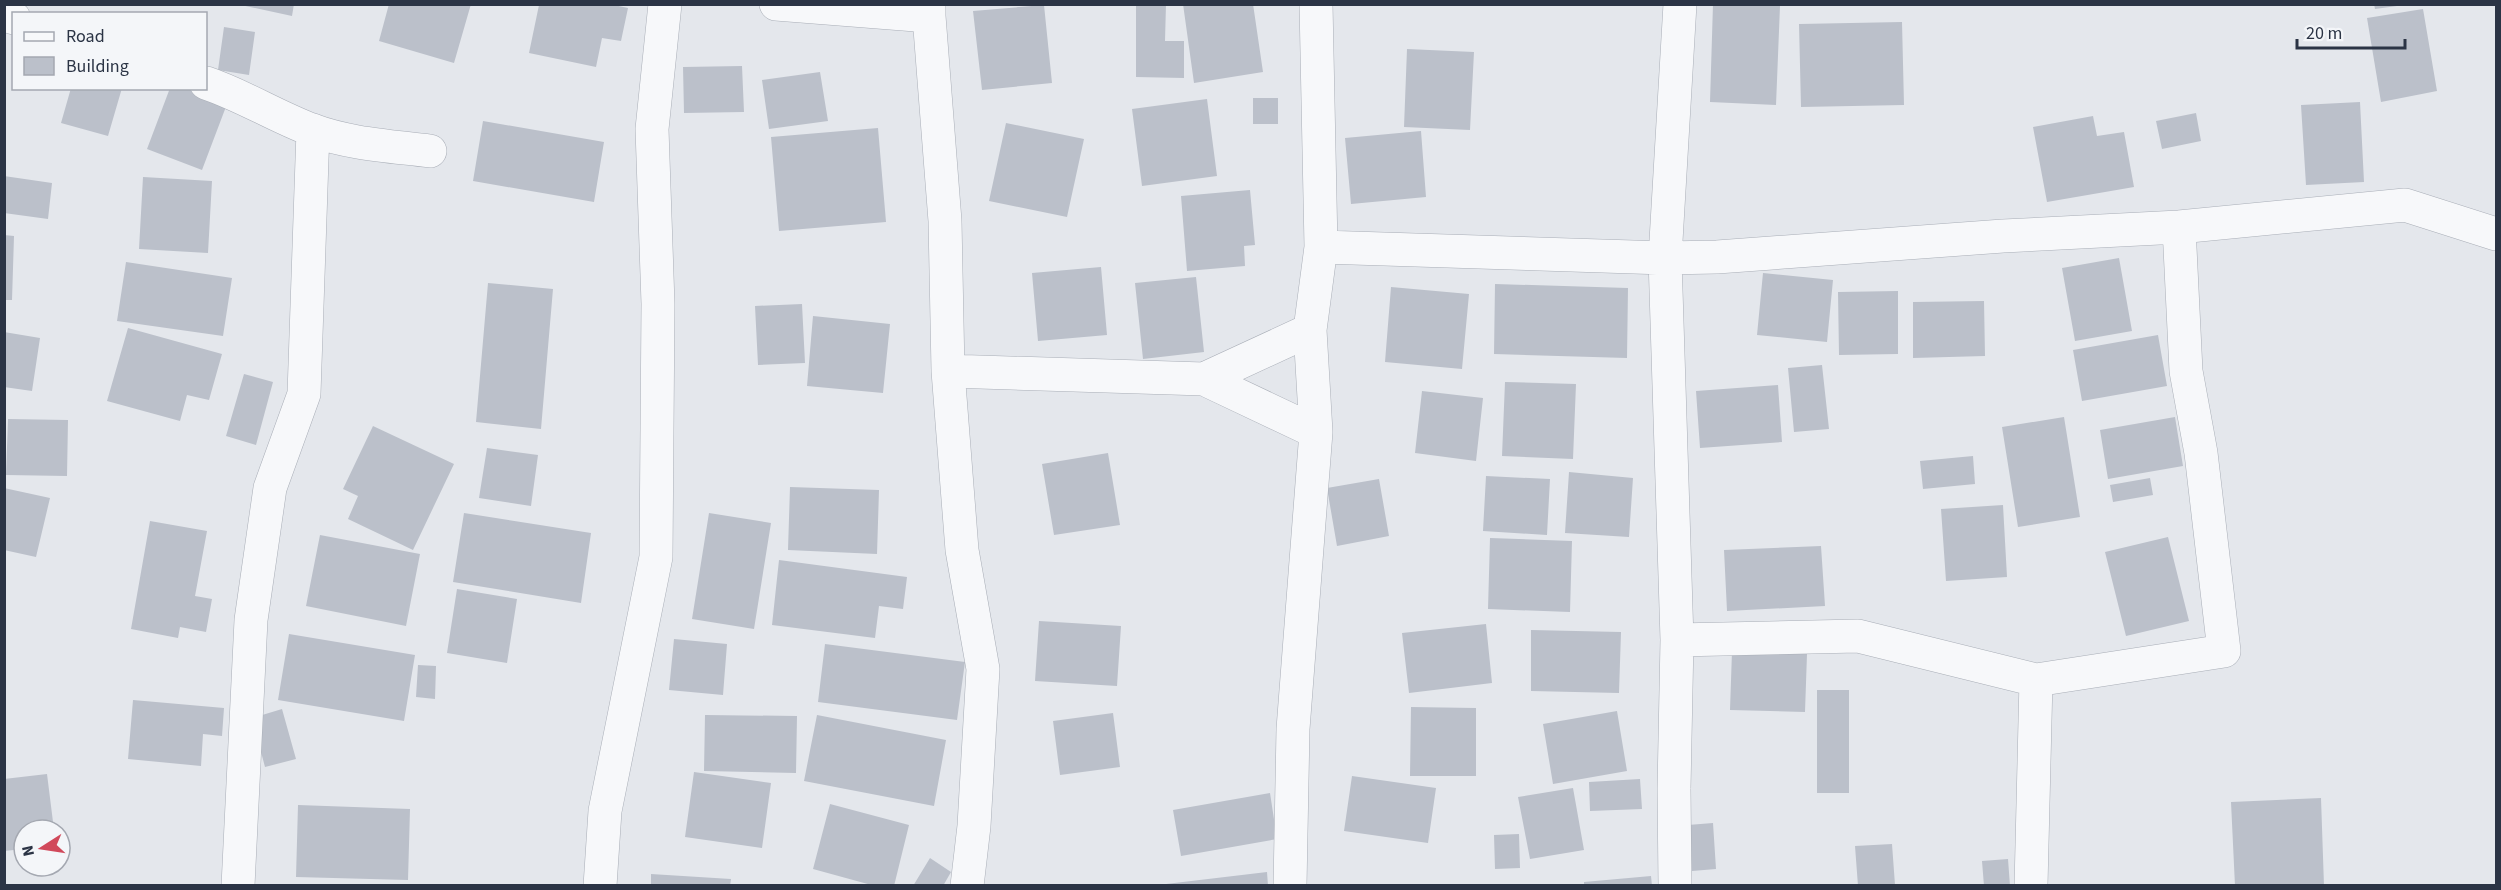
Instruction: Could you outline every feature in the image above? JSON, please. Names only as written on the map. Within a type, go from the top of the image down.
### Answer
[{"type":"street","points":[[776,4],[929,10],[945,221],[948,371],[962,550],[983,669],[974,826],[967,885]]},
{"type":"street","points":[[1290,885],[1293,729],[1317,432],[1310,330],[1321,247],[1316,4]]},
{"type":"street","points":[[1675,885],[1677,640],[1665,258],[1680,4]]},
{"type":"street","points":[[600,885],[605,811],[656,557],[658,304],[652,129],[668,7]]},
{"type":"street","points":[[207,82],[312,130],[367,144],[430,151]]},
{"type":"street","points":[[238,885],[251,620],[270,488],[304,394],[312,130]]},
{"type":"street","points":[[1321,247],[1665,258],[1717,257],[2002,236],[2179,227],[2405,205],[2496,234]]},
{"type":"street","points":[[1677,640],[1858,636],[2036,680],[2224,651],[2201,453],[2186,371],[2179,227]]},
{"type":"street","points":[[1204,379],[1310,330]]},
{"type":"street","points":[[948,371],[1204,379],[1317,432]]},
{"type":"street","points":[[2031,885],[2036,680]]},
{"type":"building","points":[[236,4],[294,4],[292,16]]},
{"type":"building","points":[[389,4],[471,4],[454,63],[379,41]]},
{"type":"building","points":[[1136,4],[1166,4],[1165,41],[1184,41],[1184,78],[1136,77]]},
{"type":"building","points":[[1183,4],[1253,4],[1263,72],[1194,83]]},
{"type":"building","points":[[1713,4],[1780,6],[1776,105],[1710,102]]},
{"type":"building","points":[[2374,4],[2397,4],[2397,6],[2375,9]]},
{"type":"building","points":[[539,5],[614,5],[628,8],[621,41],[602,38],[596,67],[529,53]]},
{"type":"building","points":[[1044,5],[1052,83],[982,90],[973,11]]},
{"type":"building","points":[[2423,9],[2437,91],[2381,102],[2367,18]]},
{"type":"building","points":[[1902,22],[1904,105],[1801,107],[1799,24]]},
{"type":"building","points":[[224,27],[255,32],[249,75],[218,70]]},
{"type":"building","points":[[1407,49],[1474,52],[1470,130],[1404,127]]},
{"type":"building","points":[[742,66],[744,112],[684,113],[683,67]]},
{"type":"building","points":[[820,72],[828,121],[769,129],[762,80]]},
{"type":"building","points":[[70,90],[121,90],[108,136],[61,123]]},
{"type":"building","points":[[169,90],[192,90],[227,104],[202,170],[147,149]]},
{"type":"building","points":[[1253,98],[1278,98],[1278,124],[1253,124]]},
{"type":"building","points":[[1207,99],[1217,176],[1142,186],[1132,109]]},
{"type":"building","points":[[2360,102],[2364,182],[2306,185],[2301,105]]},
{"type":"building","points":[[2196,113],[2201,141],[2162,149],[2156,121]]},
{"type":"building","points":[[2093,116],[2097,136],[2124,132],[2134,187],[2047,202],[2033,127]]},
{"type":"building","points":[[483,121],[604,142],[594,202],[473,181]]},
{"type":"building","points":[[1006,123],[1084,139],[1067,217],[989,201]]},
{"type":"building","points":[[878,128],[886,222],[779,231],[771,137]]},
{"type":"building","points":[[1421,131],[1426,197],[1351,204],[1345,138]]},
{"type":"building","points":[[4,176],[52,183],[48,219],[4,213]]},
{"type":"building","points":[[143,177],[212,181],[208,253],[139,249]]},
{"type":"building","points":[[1250,190],[1255,245],[1244,246],[1245,266],[1187,271],[1181,196]]},
{"type":"building","points":[[4,235],[14,236],[12,300],[4,300]]},
{"type":"building","points":[[2119,258],[2132,331],[2075,341],[2062,268]]},
{"type":"building","points":[[126,262],[232,278],[223,336],[117,321]]},
{"type":"building","points":[[1101,267],[1107,335],[1038,341],[1032,273]]},
{"type":"building","points":[[1763,273],[1833,280],[1827,342],[1757,335]]},
{"type":"building","points":[[1196,277],[1204,352],[1143,359],[1135,283]]},
{"type":"building","points":[[488,283],[553,289],[541,429],[476,422]]},
{"type":"building","points":[[1495,284],[1628,288],[1627,358],[1494,354]]},
{"type":"building","points":[[1391,287],[1469,294],[1462,369],[1385,362]]},
{"type":"building","points":[[1898,291],[1898,354],[1839,355],[1838,292]]},
{"type":"building","points":[[1984,301],[1985,356],[1913,358],[1913,302]]},
{"type":"building","points":[[802,304],[805,363],[758,365],[755,306]]},
{"type":"building","points":[[813,316],[890,324],[883,393],[807,386]]},
{"type":"building","points":[[128,328],[222,354],[209,400],[187,395],[180,421],[107,401]]},
{"type":"building","points":[[4,332],[40,338],[32,391],[4,387]]},
{"type":"building","points":[[2158,335],[2167,386],[2082,401],[2073,350]]},
{"type":"building","points":[[1822,365],[1829,429],[1794,432],[1788,368]]},
{"type":"building","points":[[244,374],[273,382],[256,445],[226,436]]},
{"type":"building","points":[[1505,382],[1576,384],[1573,459],[1502,456]]},
{"type":"building","points":[[1778,385],[1782,442],[1700,448],[1696,391]]},
{"type":"building","points":[[1422,391],[1483,398],[1476,461],[1415,453]]},
{"type":"building","points":[[2064,417],[2080,517],[2018,527],[2002,427]]},
{"type":"building","points":[[2175,417],[2183,466],[2108,479],[2100,430]]},
{"type":"building","points":[[8,419],[68,420],[67,476],[6,475]]},
{"type":"building","points":[[373,426],[454,464],[413,550],[348,519],[358,496],[343,489]]},
{"type":"building","points":[[487,448],[538,455],[531,506],[479,498]]},
{"type":"building","points":[[1108,453],[1120,525],[1054,535],[1042,464]]},
{"type":"building","points":[[1973,456],[1975,484],[1923,489],[1920,461]]},
{"type":"building","points":[[1569,472],[1633,478],[1629,537],[1565,533]]},
{"type":"building","points":[[1486,476],[1550,479],[1547,535],[1483,531]]},
{"type":"building","points":[[2150,478],[2153,495],[2113,502],[2110,485]]},
{"type":"building","points":[[1379,479],[1389,536],[1337,546],[1327,488]]},
{"type":"building","points":[[790,487],[879,490],[877,554],[788,550]]},
{"type":"building","points":[[4,488],[50,498],[36,557],[4,550]]},
{"type":"building","points":[[2003,505],[2007,577],[1946,581],[1941,509]]},
{"type":"building","points":[[464,513],[591,533],[581,603],[453,582]]},
{"type":"building","points":[[709,513],[771,523],[754,629],[692,619]]},
{"type":"building","points":[[150,521],[207,531],[195,596],[212,599],[206,632],[180,627],[178,638],[131,629]]},
{"type":"building","points":[[320,535],[420,554],[406,626],[306,606]]},
{"type":"building","points":[[2168,537],[2189,621],[2126,636],[2105,552]]},
{"type":"building","points":[[1490,538],[1572,541],[1570,612],[1488,609]]},
{"type":"building","points":[[1821,546],[1825,606],[1727,611],[1724,550]]},
{"type":"building","points":[[779,560],[907,577],[903,609],[879,606],[875,638],[772,625]]},
{"type":"building","points":[[457,589],[517,599],[507,663],[447,653]]},
{"type":"building","points":[[1039,621],[1121,626],[1117,686],[1035,681]]},
{"type":"building","points":[[1486,624],[1492,683],[1409,693],[1402,633]]},
{"type":"building","points":[[1531,630],[1621,632],[1619,693],[1531,691]]},
{"type":"building","points":[[289,634],[415,655],[404,721],[278,700]]},
{"type":"building","points":[[674,639],[727,644],[723,695],[669,690]]},
{"type":"building","points":[[825,644],[965,662],[957,720],[818,702]]},
{"type":"building","points":[[1732,651],[1807,654],[1805,712],[1730,710]]},
{"type":"building","points":[[418,665],[436,666],[435,699],[416,697]]},
{"type":"building","points":[[1817,690],[1849,690],[1849,793],[1817,793]]},
{"type":"building","points":[[133,700],[224,708],[222,736],[203,734],[201,766],[128,759]]},
{"type":"building","points":[[1411,707],[1476,708],[1476,776],[1410,776]]},
{"type":"building","points":[[282,709],[296,759],[265,767],[252,718]]},
{"type":"building","points":[[1617,711],[1627,771],[1553,784],[1543,724]]},
{"type":"building","points":[[1113,713],[1120,767],[1060,775],[1053,721]]},
{"type":"building","points":[[705,715],[797,716],[796,773],[704,771]]},
{"type":"building","points":[[817,715],[946,740],[934,806],[804,781]]},
{"type":"building","points":[[694,772],[771,783],[762,848],[685,837]]},
{"type":"building","points":[[47,774],[52,818],[12,818],[12,850],[4,851],[4,779]]},
{"type":"building","points":[[1352,776],[1436,788],[1428,843],[1344,831]]},
{"type":"building","points":[[1640,779],[1642,809],[1590,811],[1589,782]]},
{"type":"building","points":[[1573,788],[1584,850],[1530,859],[1518,797]]},
{"type":"building","points":[[1270,793],[1277,839],[1181,856],[1173,810]]},
{"type":"building","points":[[2321,798],[2324,886],[2235,886],[2231,802]]},
{"type":"building","points":[[830,804],[909,825],[894,886],[875,886],[813,869]]},
{"type":"building","points":[[298,805],[410,809],[408,880],[296,877]]},
{"type":"building","points":[[1713,823],[1716,869],[1692,871],[1688,825]]},
{"type":"building","points":[[1519,834],[1520,868],[1495,869],[1494,835]]},
{"type":"building","points":[[1892,844],[1895,885],[1858,886],[1855,846]]},
{"type":"building","points":[[930,858],[951,872],[943,886],[913,886]]},
{"type":"building","points":[[2008,859],[2010,886],[1984,886],[1982,861]]},
{"type":"building","points":[[1267,872],[1268,886],[1166,886],[1166,884]]},
{"type":"building","points":[[651,874],[731,879],[730,886],[651,886]]},
{"type":"building","points":[[1651,876],[1652,886],[1584,886],[1584,882]]}]
